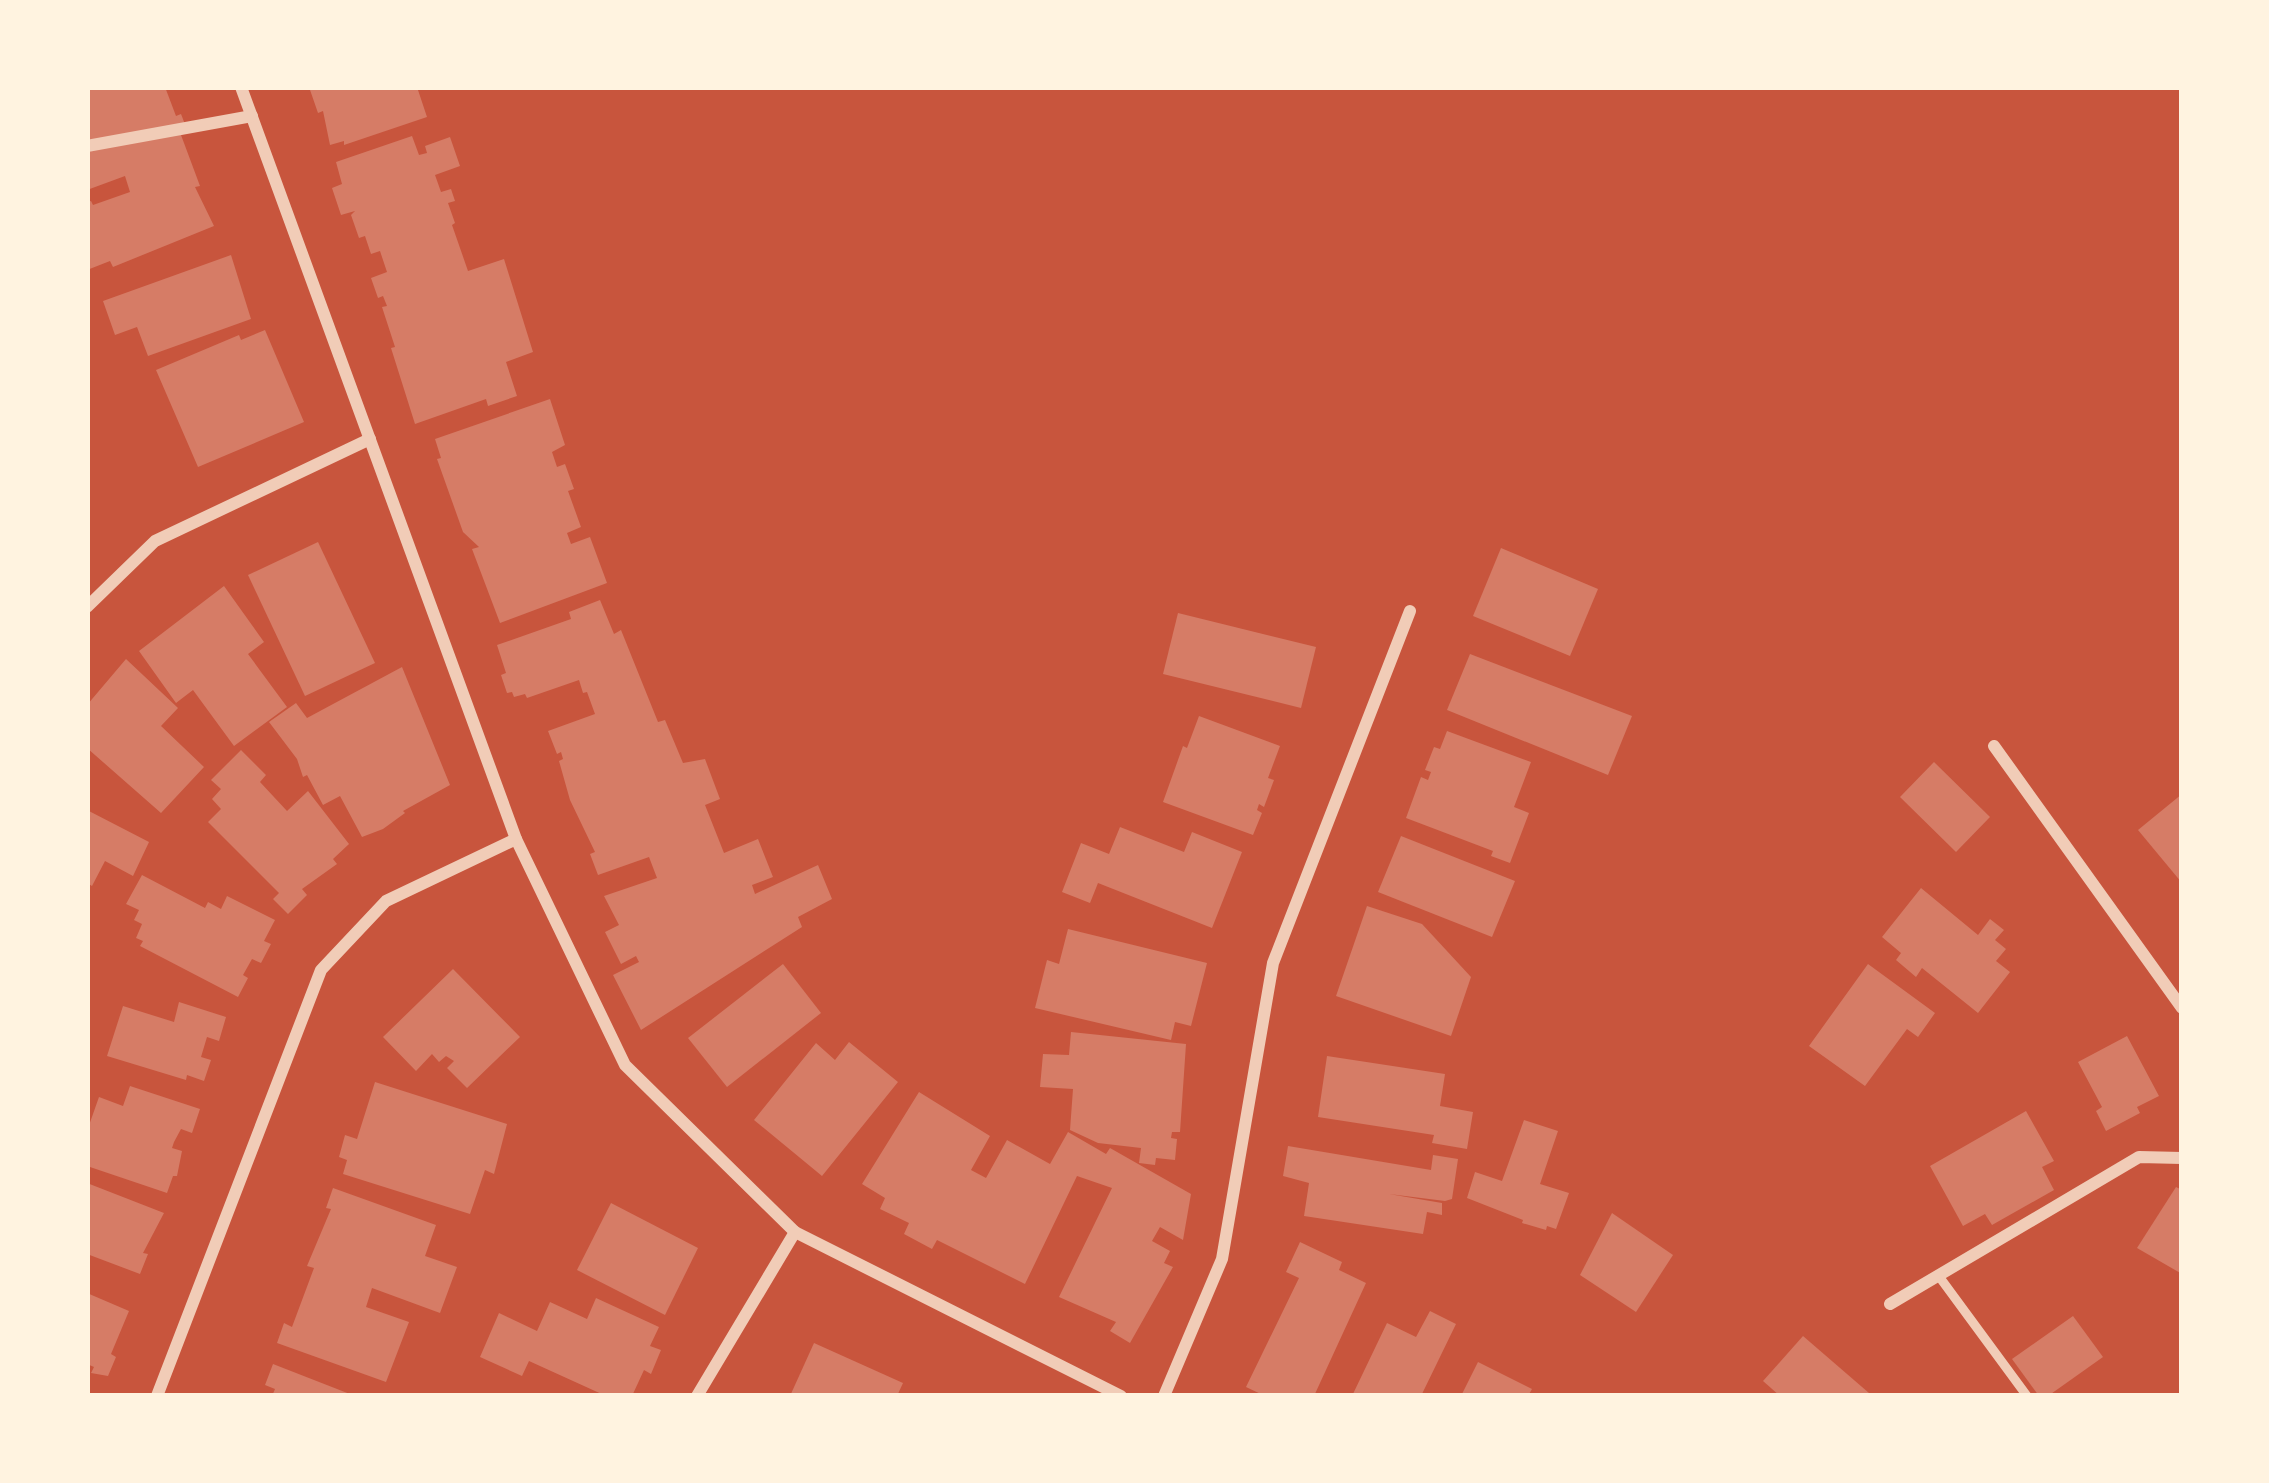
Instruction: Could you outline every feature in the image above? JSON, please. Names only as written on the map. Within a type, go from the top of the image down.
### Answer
[{"type":"street","points":[[241,87],[515,839],[625,1065],[794,1232],[1120,1396]]},
{"type":"street","points":[[87,146],[252,116]]},
{"type":"street","points":[[87,607],[155,541],[370,439]]},
{"type":"street","points":[[1164,1396],[1222,1259],[1273,963],[1410,611]]},
{"type":"street","points":[[1994,746],[2182,1008]]},
{"type":"street","points":[[157,1396],[321,970],[386,901],[515,839]]},
{"type":"street","points":[[1890,1304],[2139,1157],[2182,1158]]},
{"type":"street","points":[[697,1396],[794,1232]]},
{"type":"lane","points":[[1938,1276],[2027,1396]]},
{"type":"building","points":[[87,87],[165,87],[188,132],[181,135],[200,186],[195,187],[214,226],[113,267],[110,261],[87,270],[87,202],[93,205],[130,192],[125,176],[87,190]]},
{"type":"building","points":[[309,87],[417,87],[427,117],[344,145],[344,141],[330,145],[323,111],[318,113]]},
{"type":"building","points":[[412,136],[419,155],[427,153],[425,146],[450,137],[460,166],[435,175],[441,192],[451,189],[455,201],[448,203],[452,225],[468,271],[504,259],[533,352],[506,362],[517,396],[488,406],[486,399],[415,424],[391,348],[395,347],[382,307],[387,306],[383,296],[378,298],[371,278],[387,272],[380,251],[371,254],[365,236],[359,238],[351,215],[355,211],[341,215],[332,188],[342,184],[336,162]]},
{"type":"building","points":[[231,255],[251,319],[148,356],[137,327],[115,335],[103,301]]},
{"type":"building","points":[[265,330],[304,422],[198,467],[156,370],[239,335],[241,340]]},
{"type":"building","points":[[550,399],[565,445],[552,452],[557,467],[565,464],[574,489],[568,491],[581,527],[567,533],[571,544],[590,537],[607,583],[500,623],[472,549],[479,547],[463,532],[437,459],[441,458],[435,439]]},
{"type":"building","points":[[318,542],[375,663],[305,696],[248,575]]},
{"type":"building","points":[[1501,548],[1598,589],[1570,656],[1473,616]]},
{"type":"building","points":[[224,586],[264,642],[248,654],[287,707],[234,746],[193,690],[176,703],[139,651]]},
{"type":"building","points":[[600,600],[614,634],[621,630],[658,722],[665,720],[683,763],[705,759],[720,799],[705,805],[724,853],[758,839],[773,877],[752,885],[755,894],[818,865],[832,899],[798,917],[802,927],[641,1030],[613,975],[639,962],[636,956],[621,964],[605,932],[619,925],[604,896],[657,878],[649,857],[598,875],[590,854],[595,852],[570,800],[559,761],[561,752],[557,754],[548,731],[595,714],[579,680],[527,698],[525,694],[514,697],[507,693],[501,675],[506,673],[497,645],[571,619],[569,612]]},
{"type":"building","points":[[1178,613],[1316,647],[1301,708],[1163,674]]},
{"type":"building","points":[[1470,654],[1632,716],[1608,775],[1447,710]]},
{"type":"building","points":[[126,659],[178,708],[161,726],[204,767],[161,813],[87,748],[87,705]]},
{"type":"building","points":[[402,667],[450,785],[403,811],[383,829],[362,837],[340,796],[323,805],[269,722],[296,703],[307,718]]},
{"type":"building","points":[[1199,716],[1280,746],[1268,778],[1274,780],[1264,807],[1259,804],[1257,810],[1262,813],[1253,835],[1163,802]]},
{"type":"building","points":[[1447,731],[1531,762],[1514,807],[1529,813],[1510,863],[1491,856],[1493,851],[1406,818],[1421,777],[1428,780],[1431,772],[1425,770],[1434,747],[1440,749]]},
{"type":"building","points":[[241,750],[266,775],[260,782],[287,811],[308,791],[349,844],[333,859],[337,864],[302,889],[307,895],[288,914],[273,899],[279,893],[208,822],[221,809],[212,799],[221,789],[211,780]]},
{"type":"building","points":[[1934,762],[1990,817],[1956,852],[1900,797]]},
{"type":"building","points":[[2182,794],[2182,883],[2138,830]]},
{"type":"building","points":[[87,810],[149,842],[133,876],[105,861],[92,886],[87,883]]},
{"type":"building","points":[[1120,827],[1184,852],[1192,832],[1242,852],[1212,928],[1098,883],[1090,903],[1062,892],[1081,843],[1109,854]]},
{"type":"building","points":[[1401,836],[1515,881],[1492,937],[1378,892]]},
{"type":"building","points":[[142,875],[205,908],[208,902],[221,909],[227,896],[275,920],[264,941],[271,944],[261,963],[252,959],[238,997],[140,946],[143,941],[136,938],[142,924],[134,920],[139,910],[126,904]]},
{"type":"building","points":[[1921,888],[1978,935],[1990,919],[2004,930],[1995,940],[2006,949],[1996,961],[2010,972],[1978,1013],[1922,968],[1916,977],[1896,960],[1901,953],[1882,937]]},
{"type":"building","points":[[1367,906],[1422,924],[1471,977],[1451,1036],[1336,996]]},
{"type":"building","points":[[1068,929],[1207,963],[1191,1026],[1175,1022],[1171,1040],[1035,1008],[1047,960],[1059,964]]},
{"type":"building","points":[[783,964],[821,1013],[727,1087],[688,1038]]},
{"type":"building","points":[[1868,964],[1935,1013],[1918,1037],[1907,1029],[1865,1086],[1809,1046]]},
{"type":"building","points":[[453,969],[520,1037],[467,1088],[447,1068],[454,1061],[446,1056],[439,1062],[432,1054],[416,1071],[383,1037]]},
{"type":"building","points":[[179,1002],[226,1017],[219,1041],[207,1037],[201,1057],[211,1060],[204,1081],[107,1056],[123,1006],[174,1022]]},
{"type":"building","points":[[1071,1032],[1186,1044],[1180,1132],[1172,1132],[1171,1138],[1177,1139],[1175,1160],[1139,1163],[1141,1148],[1098,1143],[1070,1130],[1073,1089],[1040,1087],[1043,1054],[1069,1055]]},
{"type":"building","points":[[2127,1036],[2159,1096],[2137,1107],[2140,1113],[2106,1131],[2096,1111],[2102,1107],[2078,1062]]},
{"type":"building","points":[[849,1042],[898,1082],[822,1176],[754,1120],[816,1043],[835,1060]]},
{"type":"building","points":[[1327,1056],[1445,1074],[1440,1106],[1473,1112],[1467,1149],[1432,1143],[1434,1135],[1318,1117]]},
{"type":"building","points":[[375,1082],[507,1124],[494,1174],[485,1170],[470,1214],[343,1174],[347,1160],[339,1157],[345,1135],[357,1139]]},
{"type":"building","points":[[130,1086],[200,1109],[192,1133],[181,1129],[174,1142],[172,1148],[182,1151],[177,1176],[167,1193],[87,1166],[87,1131],[99,1097],[123,1106]]},
{"type":"building","points":[[919,1092],[990,1136],[971,1170],[986,1178],[1007,1140],[1050,1164],[1068,1132],[1106,1154],[1110,1148],[1191,1194],[1183,1240],[1160,1227],[1152,1241],[1170,1251],[1164,1263],[1173,1267],[1130,1343],[1110,1331],[1116,1322],[1059,1297],[1112,1188],[1077,1176],[1025,1284],[937,1240],[932,1249],[904,1234],[909,1223],[880,1209],[885,1198],[862,1184]]},
{"type":"building","points":[[2026,1111],[2054,1161],[2042,1167],[2054,1190],[1992,1225],[1985,1214],[1963,1226],[1930,1166]]},
{"type":"building","points":[[1524,1120],[1558,1131],[1540,1184],[1569,1193],[1556,1229],[1522,1223],[1467,1198],[1475,1172],[1502,1181]]},
{"type":"building","points":[[1288,1146],[1431,1170],[1433,1155],[1458,1159],[1452,1199],[1389,1194],[1442,1203],[1442,1215],[1427,1212],[1423,1234],[1304,1216],[1309,1183],[1283,1176]]},
{"type":"building","points":[[87,1183],[164,1213],[143,1253],[148,1254],[140,1274],[87,1254]]},
{"type":"building","points":[[2176,1187],[2182,1190],[2182,1274],[2137,1248]]},
{"type":"building","points":[[333,1188],[436,1225],[425,1256],[457,1267],[440,1313],[372,1288],[366,1307],[409,1322],[386,1382],[277,1343],[284,1323],[292,1327],[314,1268],[307,1266],[331,1209],[326,1208]]},
{"type":"building","points":[[611,1203],[698,1248],[665,1315],[577,1270]]},
{"type":"building","points":[[1612,1213],[1673,1255],[1636,1312],[1580,1275]]},
{"type":"building","points":[[1300,1242],[1342,1262],[1339,1270],[1366,1283],[1314,1396],[1265,1396],[1246,1387],[1299,1278],[1286,1272]]},
{"type":"building","points":[[87,1293],[129,1311],[111,1354],[116,1357],[108,1376],[91,1373],[94,1367],[87,1364]]},
{"type":"building","points":[[596,1298],[659,1327],[650,1346],[661,1350],[651,1374],[644,1370],[632,1396],[606,1396],[529,1361],[522,1376],[480,1357],[499,1313],[537,1331],[550,1302],[587,1319]]},
{"type":"building","points":[[1430,1311],[1456,1324],[1421,1396],[1352,1396],[1387,1323],[1416,1337]]},
{"type":"building","points":[[2073,1316],[2103,1357],[2048,1396],[2039,1396],[2012,1359]]},
{"type":"building","points":[[1803,1336],[1869,1393],[1780,1396],[1763,1381]]},
{"type":"building","points":[[814,1343],[903,1383],[897,1396],[790,1396]]},
{"type":"building","points":[[1478,1362],[1532,1389],[1528,1396],[1461,1396]]},
{"type":"building","points":[[273,1364],[355,1396],[272,1396],[275,1389],[265,1385]]}]
